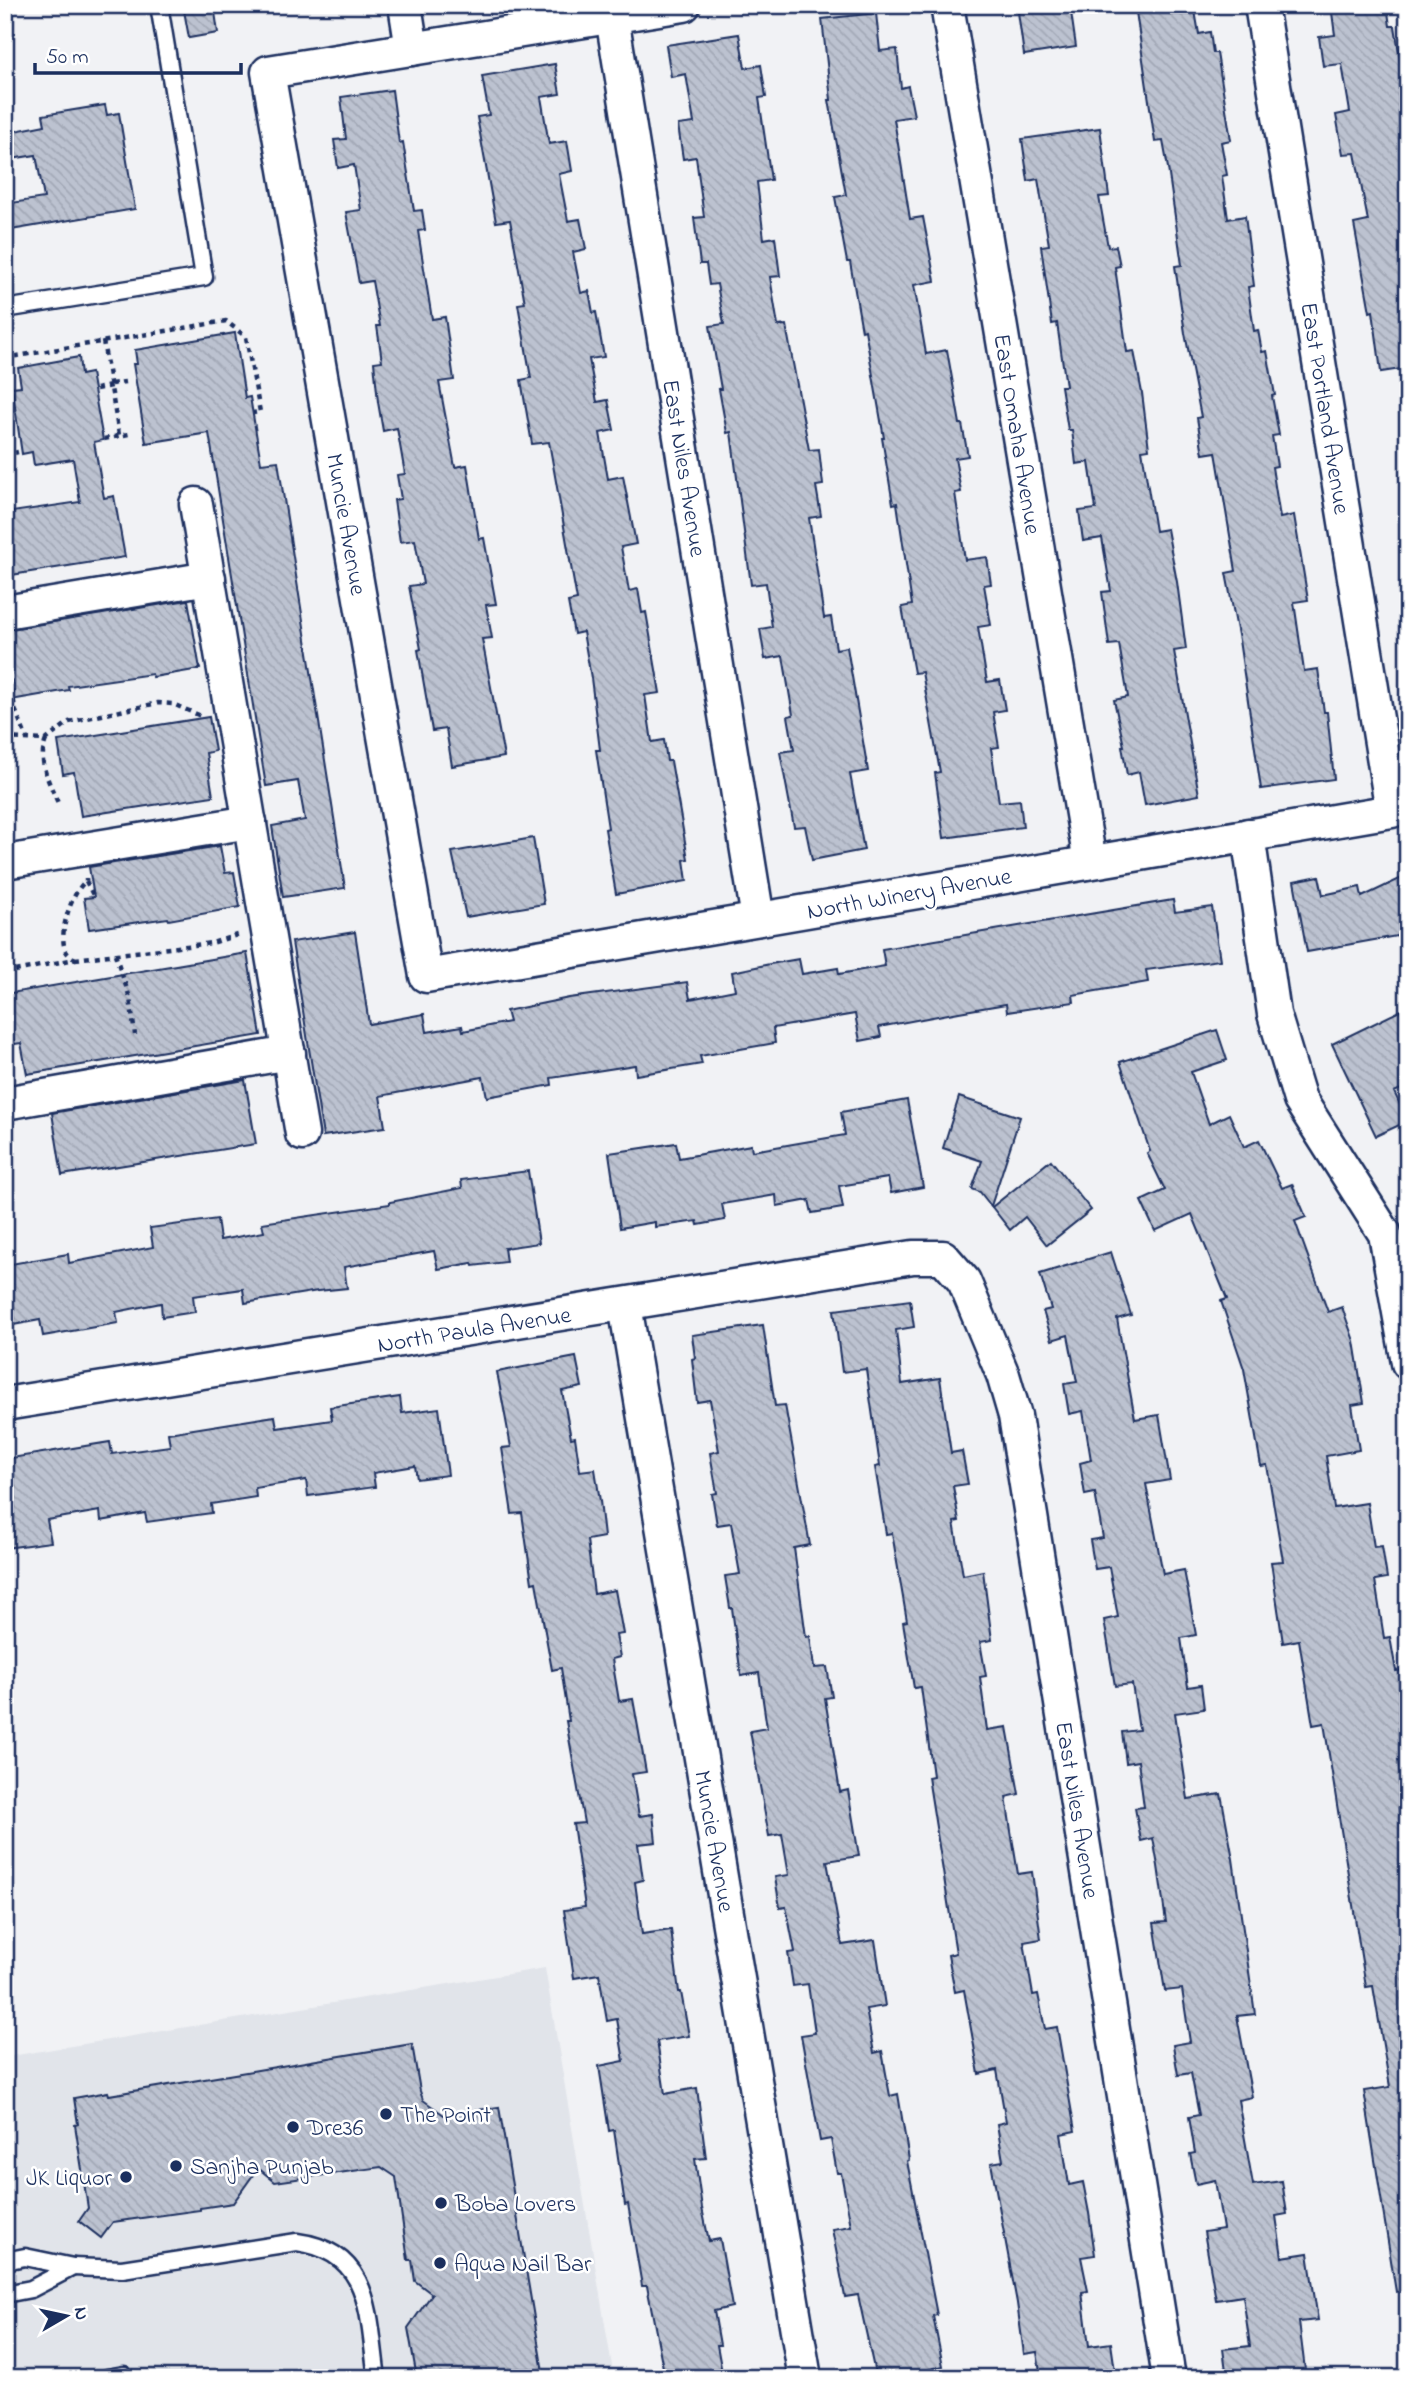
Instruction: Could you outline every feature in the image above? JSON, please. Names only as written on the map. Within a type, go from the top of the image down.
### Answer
[{"type":"street","points":[[405,5],[412,49],[684,5]]},
{"type":"street","name":"East Omaha Avenue","points":[[947,5],[1090,862]]},
{"type":"street","name":"East Portland Avenue","points":[[1261,5],[1392,811]]},
{"type":"street","name":"East Niles Avenue","points":[[612,17],[758,919]]},
{"type":"street","name":"Muncie Avenue","points":[[412,49],[268,72],[426,976]]},
{"type":"street","points":[[196,504],[302,1134]]},
{"type":"street","points":[[5,612],[209,578]]},
{"type":"street","name":"North Winery Avenue","points":[[426,976],[1392,811]]},
{"type":"street","points":[[5,862],[250,822]]},
{"type":"street","points":[[1248,835],[1274,1014],[1300,1100],[1396,1229],[1408,1363]]},
{"type":"street","points":[[5,1103],[289,1053]]},
{"type":"street","name":"North Paula Avenue","points":[[5,1404],[913,1257],[943,1257]]},
{"type":"street","name":"East Niles Avenue","points":[[943,1257],[964,1281],[1003,1375],[1016,1416],[1169,2378]]},
{"type":"street","name":"Muncie Avenue","points":[[625,1305],[805,2378]]},
{"type":"lane","points":[[5,309],[204,277],[159,5]]},
{"type":"lane","points":[[5,2261],[25,2257],[73,2267],[122,2269],[290,2243],[312,2244],[338,2255],[349,2264],[360,2282],[377,2378]]},
{"type":"lane","points":[[5,2294],[31,2289],[73,2267]]},
{"type":"path","points":[[5,358],[226,321],[246,337],[248,361],[260,412],[253,413]]},
{"type":"path","points":[[103,341],[119,435]]},
{"type":"path","points":[[96,389],[125,382]]},
{"type":"path","points":[[104,439],[133,433]]},
{"type":"path","points":[[5,455],[18,452]]},
{"type":"path","points":[[5,639],[15,709],[27,739]]},
{"type":"path","points":[[58,803],[44,770],[41,754],[46,740],[69,722],[158,703],[173,705],[203,717]]},
{"type":"path","points":[[5,738],[46,740]]},
{"type":"path","points":[[85,871],[86,881],[93,895]]},
{"type":"path","points":[[75,959],[66,951],[62,934],[70,906],[80,886],[86,881]]},
{"type":"path","points":[[5,973],[75,959],[212,943],[242,934]]},
{"type":"path","points":[[115,954],[130,998],[135,1035]]},
{"type":"shaded area","points":[[545,1968],[614,2378],[5,2378],[5,2057]]},
{"type":"building","points":[[183,5],[214,5],[218,33],[189,38]]},
{"type":"building","points":[[1017,5],[1070,5],[1076,47],[1024,55]]},
{"type":"building","points":[[1135,5],[1194,5],[1199,34],[1210,32],[1213,53],[1217,53],[1231,140],[1221,142],[1227,175],[1222,176],[1228,219],[1245,216],[1254,286],[1248,287],[1254,331],[1258,330],[1262,352],[1267,351],[1275,395],[1272,396],[1279,435],[1272,436],[1277,466],[1272,467],[1280,518],[1294,515],[1308,600],[1294,602],[1304,671],[1318,669],[1324,712],[1327,712],[1334,779],[1261,789],[1239,640],[1226,573],[1236,571],[1216,452],[1203,454],[1197,418],[1201,417],[1175,266],[1182,265],[1168,168],[1163,141],[1155,142]]},
{"type":"building","points":[[1331,5],[1387,5],[1390,26],[1395,26],[1408,110],[1408,368],[1381,372],[1373,311],[1370,312],[1354,224],[1368,221],[1355,153],[1343,154],[1336,115],[1350,112],[1342,64],[1323,66],[1319,37],[1335,35]]},
{"type":"building","points":[[876,13],[880,51],[897,49],[901,88],[908,86],[914,116],[894,119],[910,219],[923,217],[935,281],[914,285],[926,354],[947,350],[968,456],[955,458],[961,492],[955,493],[965,560],[987,557],[991,584],[984,585],[991,625],[978,627],[987,682],[1000,680],[1005,710],[993,712],[999,747],[991,748],[999,802],[1020,800],[1023,827],[944,838],[935,773],[940,772],[922,672],[914,673],[902,607],[912,605],[897,503],[893,504],[865,330],[862,331],[835,197],[846,195],[829,100],[822,19]]},
{"type":"building","points":[[739,34],[745,68],[761,65],[766,97],[759,98],[771,180],[757,182],[764,239],[775,237],[780,276],[770,277],[778,326],[786,325],[809,450],[819,449],[823,485],[816,486],[821,516],[809,518],[824,618],[831,617],[836,649],[847,647],[868,771],[850,774],[864,850],[812,860],[805,826],[794,827],[780,752],[794,750],[788,716],[793,715],[783,656],[765,659],[760,629],[772,627],[766,583],[751,585],[731,432],[727,433],[719,389],[710,326],[724,324],[717,284],[709,285],[706,264],[700,264],[694,218],[704,217],[696,157],[683,159],[678,125],[694,123],[686,74],[671,77],[666,45]]},
{"type":"building","points":[[555,64],[560,94],[541,97],[549,144],[567,141],[572,171],[559,174],[568,221],[580,219],[586,249],[573,252],[581,293],[589,291],[593,313],[596,312],[604,357],[589,359],[597,402],[608,400],[614,430],[600,433],[608,479],[623,476],[636,544],[621,547],[629,591],[638,589],[642,613],[646,612],[660,693],[645,695],[652,742],[664,740],[667,761],[671,761],[688,859],[684,860],[687,881],[616,894],[605,829],[608,828],[596,750],[600,750],[591,678],[583,632],[574,634],[568,602],[577,600],[549,442],[532,444],[521,380],[531,378],[518,304],[525,303],[510,220],[496,222],[477,117],[489,115],[482,76]]},
{"type":"building","points":[[392,90],[399,143],[403,142],[414,211],[422,210],[425,230],[418,231],[432,319],[445,317],[454,380],[439,382],[455,467],[467,465],[479,539],[484,538],[496,604],[486,605],[492,638],[482,639],[504,757],[452,766],[446,729],[432,731],[409,586],[423,584],[415,540],[400,542],[394,500],[401,499],[397,475],[405,474],[397,428],[383,431],[374,362],[382,361],[377,326],[380,326],[372,281],[359,283],[346,212],[361,210],[354,165],[338,168],[334,140],[346,139],[341,97]]},
{"type":"building","points":[[105,105],[107,115],[119,113],[135,209],[5,231],[5,204],[44,198],[36,155],[5,160],[5,133],[45,125],[43,115]]},
{"type":"building","points":[[1100,128],[1109,196],[1099,197],[1108,247],[1116,246],[1120,266],[1115,267],[1127,352],[1134,351],[1142,393],[1149,449],[1142,450],[1155,531],[1167,529],[1177,582],[1186,649],[1174,651],[1199,795],[1145,805],[1139,772],[1127,775],[1114,700],[1128,697],[1119,644],[1109,645],[1102,592],[1111,591],[1102,538],[1083,541],[1079,511],[1096,509],[1089,462],[1076,464],[1072,430],[1068,430],[1061,386],[1066,386],[1057,323],[1052,324],[1041,246],[1049,245],[1038,179],[1028,181],[1022,139]]},
{"type":"building","points":[[235,333],[245,398],[250,397],[261,463],[278,461],[345,888],[283,897],[272,826],[305,820],[298,781],[266,786],[209,433],[146,443],[133,364],[137,364],[135,350]]},
{"type":"building","points":[[79,357],[81,375],[91,373],[103,440],[94,442],[104,498],[114,496],[125,557],[5,576],[5,513],[80,502],[73,459],[34,465],[32,452],[22,454],[12,387],[21,386],[18,368]]},
{"type":"building","points":[[188,600],[200,669],[68,686],[69,690],[5,701],[5,630]]},
{"type":"building","points":[[209,717],[215,751],[206,753],[213,796],[81,816],[74,772],[63,774],[58,741]]},
{"type":"building","points":[[533,838],[544,904],[466,917],[452,852]]},
{"type":"building","points":[[220,846],[225,873],[234,872],[240,907],[169,920],[89,929],[84,898],[94,897],[89,867]]},
{"type":"building","points":[[1408,875],[1408,934],[1307,952],[1294,881],[1319,876],[1323,895],[1360,887],[1362,897]]},
{"type":"building","points":[[1173,900],[1175,912],[1212,907],[1220,960],[1146,970],[1148,982],[1073,995],[1074,1002],[1007,1012],[1006,1004],[879,1027],[881,1037],[860,1041],[855,1014],[773,1028],[775,1043],[700,1056],[702,1064],[636,1075],[635,1065],[551,1078],[552,1085],[487,1097],[483,1077],[380,1096],[385,1127],[323,1136],[292,942],[355,932],[369,1024],[424,1014],[427,1032],[462,1026],[463,1031],[509,1022],[506,1011],[569,998],[687,982],[690,999],[735,990],[732,972],[770,964],[799,959],[802,974],[838,968],[839,974],[885,966],[882,949]]},
{"type":"building","points":[[247,953],[261,1035],[27,1074],[21,1043],[14,1044],[5,994]]},
{"type":"building","points":[[1408,1007],[1408,1086],[1394,1092],[1408,1121],[1376,1136],[1332,1044]]},
{"type":"building","points":[[1217,1030],[1227,1060],[1191,1072],[1209,1124],[1229,1114],[1244,1147],[1259,1140],[1282,1188],[1292,1184],[1306,1217],[1295,1221],[1328,1312],[1342,1307],[1354,1341],[1364,1403],[1352,1405],[1359,1450],[1326,1456],[1334,1508],[1367,1503],[1374,1547],[1382,1546],[1387,1578],[1375,1580],[1384,1638],[1390,1637],[1396,1671],[1408,1669],[1408,1759],[1398,1760],[1405,1807],[1399,1808],[1408,1870],[1408,2291],[1396,2292],[1364,2091],[1390,2087],[1373,1986],[1366,1987],[1324,1723],[1313,1725],[1299,1640],[1283,1643],[1271,1562],[1283,1561],[1267,1465],[1261,1466],[1244,1369],[1221,1301],[1227,1299],[1192,1214],[1155,1231],[1141,1201],[1165,1190],[1147,1153],[1150,1151],[1120,1062]]},
{"type":"building","points":[[245,1080],[256,1144],[62,1175],[52,1113]]},
{"type":"building","points":[[959,1097],[1020,1117],[991,1206],[980,1192],[972,1189],[982,1161],[943,1148]]},
{"type":"building","points":[[907,1100],[923,1187],[891,1193],[888,1178],[839,1186],[843,1208],[812,1213],[809,1200],[777,1206],[776,1195],[722,1204],[725,1220],[698,1225],[697,1221],[655,1227],[655,1222],[620,1228],[609,1153],[676,1143],[679,1158],[751,1145],[752,1151],[845,1135],[841,1112]]},
{"type":"building","points":[[1051,1160],[1091,1210],[1047,1245],[1025,1217],[1010,1230],[992,1207]]},
{"type":"building","points":[[528,1171],[539,1243],[504,1248],[506,1262],[473,1266],[472,1263],[438,1269],[434,1251],[344,1267],[347,1288],[245,1303],[243,1289],[193,1296],[195,1312],[162,1317],[161,1303],[116,1312],[118,1323],[43,1336],[40,1320],[13,1325],[5,1284],[5,1265],[68,1254],[69,1263],[153,1247],[150,1228],[217,1219],[220,1240],[264,1232],[262,1223],[390,1204],[462,1188],[461,1180]]},
{"type":"building","points":[[1111,1252],[1131,1315],[1117,1319],[1135,1419],[1159,1415],[1170,1480],[1146,1484],[1163,1574],[1184,1570],[1196,1635],[1181,1638],[1188,1687],[1201,1685],[1204,1709],[1175,1713],[1188,1799],[1221,1794],[1233,1859],[1255,2014],[1237,2016],[1252,2097],[1238,2100],[1253,2185],[1282,2181],[1287,2214],[1276,2216],[1282,2257],[1308,2253],[1318,2320],[1299,2322],[1306,2378],[1227,2378],[1223,2349],[1250,2346],[1243,2296],[1216,2300],[1204,2232],[1223,2229],[1215,2180],[1196,2184],[1190,2154],[1195,2153],[1189,2117],[1199,2115],[1191,2073],[1178,2075],[1173,2045],[1190,2042],[1182,1989],[1165,1991],[1154,1923],[1166,1922],[1158,1866],[1153,1838],[1141,1841],[1135,1808],[1144,1807],[1138,1761],[1126,1763],[1122,1732],[1139,1730],[1132,1684],[1115,1686],[1104,1620],[1118,1617],[1109,1567],[1095,1569],[1090,1540],[1103,1538],[1095,1493],[1085,1495],[1080,1463],[1091,1460],[1083,1411],[1069,1414],[1064,1384],[1077,1382],[1068,1335],[1052,1340],[1043,1311],[1051,1309],[1040,1274]]},
{"type":"building","points":[[910,1300],[914,1327],[896,1330],[902,1384],[940,1378],[951,1453],[962,1451],[968,1484],[953,1486],[959,1521],[954,1522],[963,1575],[983,1571],[992,1640],[980,1642],[986,1676],[980,1677],[987,1730],[1007,1727],[1019,1794],[1006,1797],[1011,1831],[1018,1874],[1032,1872],[1041,1939],[1024,1942],[1033,1995],[1038,1994],[1045,2029],[1057,2027],[1075,2131],[1061,2134],[1069,2185],[1083,2182],[1095,2255],[1081,2257],[1088,2291],[1082,2292],[1089,2346],[1111,2343],[1115,2371],[1068,2378],[1041,2378],[1037,2352],[1024,2354],[991,2163],[1003,2161],[997,2124],[1006,2122],[997,2070],[979,2074],[964,1990],[955,1992],[948,1955],[956,1953],[928,1777],[933,1776],[921,1687],[914,1688],[903,1622],[907,1621],[892,1533],[886,1534],[875,1467],[880,1466],[866,1369],[842,1372],[834,1310]]},
{"type":"building","points":[[763,1325],[775,1406],[785,1405],[810,1545],[794,1548],[806,1637],[810,1636],[814,1668],[827,1667],[832,1697],[825,1698],[840,1792],[848,1790],[859,1856],[827,1861],[842,1945],[875,1940],[885,2006],[866,2009],[874,2053],[882,2051],[890,2096],[898,2094],[909,2160],[907,2161],[937,2315],[933,2316],[943,2366],[930,2369],[931,2378],[876,2378],[858,2295],[845,2297],[832,2229],[851,2226],[841,2173],[837,2173],[831,2139],[820,2141],[801,2035],[815,2033],[808,1984],[793,1986],[788,1953],[795,1952],[786,1907],[780,1908],[775,1877],[789,1875],[782,1834],[769,1836],[750,1731],[767,1728],[759,1673],[741,1676],[725,1576],[740,1574],[731,1523],[717,1525],[712,1494],[717,1493],[710,1453],[719,1451],[710,1400],[697,1402],[692,1335]]},
{"type":"building","points":[[576,1357],[582,1387],[562,1391],[571,1438],[575,1437],[580,1471],[595,1469],[604,1537],[587,1540],[594,1594],[615,1590],[623,1634],[616,1635],[620,1657],[612,1659],[619,1701],[633,1699],[646,1772],[632,1774],[639,1816],[653,1814],[656,1842],[638,1844],[643,1880],[635,1882],[642,1934],[671,1930],[679,1992],[689,2036],[657,2041],[665,2094],[697,2088],[706,2158],[695,2159],[702,2208],[709,2241],[720,2239],[732,2307],[714,2311],[723,2378],[665,2378],[647,2286],[642,2286],[628,2204],[625,2205],[614,2130],[609,2131],[599,2066],[624,2061],[617,2019],[607,2021],[599,1974],[574,1978],[564,1910],[585,1907],[573,1824],[584,1823],[566,1721],[569,1721],[561,1668],[552,1670],[536,1582],[532,1583],[522,1513],[512,1514],[502,1448],[511,1447],[497,1372]]},
{"type":"building","points":[[400,1397],[402,1413],[439,1408],[448,1475],[417,1479],[415,1466],[373,1473],[375,1487],[308,1496],[306,1480],[255,1488],[256,1497],[211,1504],[212,1513],[147,1522],[145,1513],[101,1521],[100,1511],[47,1520],[51,1542],[5,1548],[5,1459],[110,1442],[112,1454],[170,1446],[168,1433],[275,1416],[277,1428],[332,1420],[330,1407]]},
{"type":"building","points":[[412,2044],[423,2100],[444,2115],[499,2107],[544,2378],[417,2378],[408,2328],[432,2294],[415,2281],[412,2260],[408,2260],[396,2177],[381,2167],[275,2182],[258,2168],[233,2203],[113,2222],[101,2238],[79,2221],[88,2208],[75,2125],[78,2124],[74,2098],[108,2092],[109,2095]]},
{"type":"place","name":"The Point","points":[[386,2114]]},
{"type":"place","name":"Dre36","points":[[293,2127]]},
{"type":"place","name":"Sanjha Punjab","points":[[176,2166]]},
{"type":"place","name":"JK Liquor","points":[[126,2177]]},
{"type":"place","name":"Boba Lovers","points":[[441,2203]]},
{"type":"place","name":"Aqua Nail Bar","points":[[440,2263]]}]
